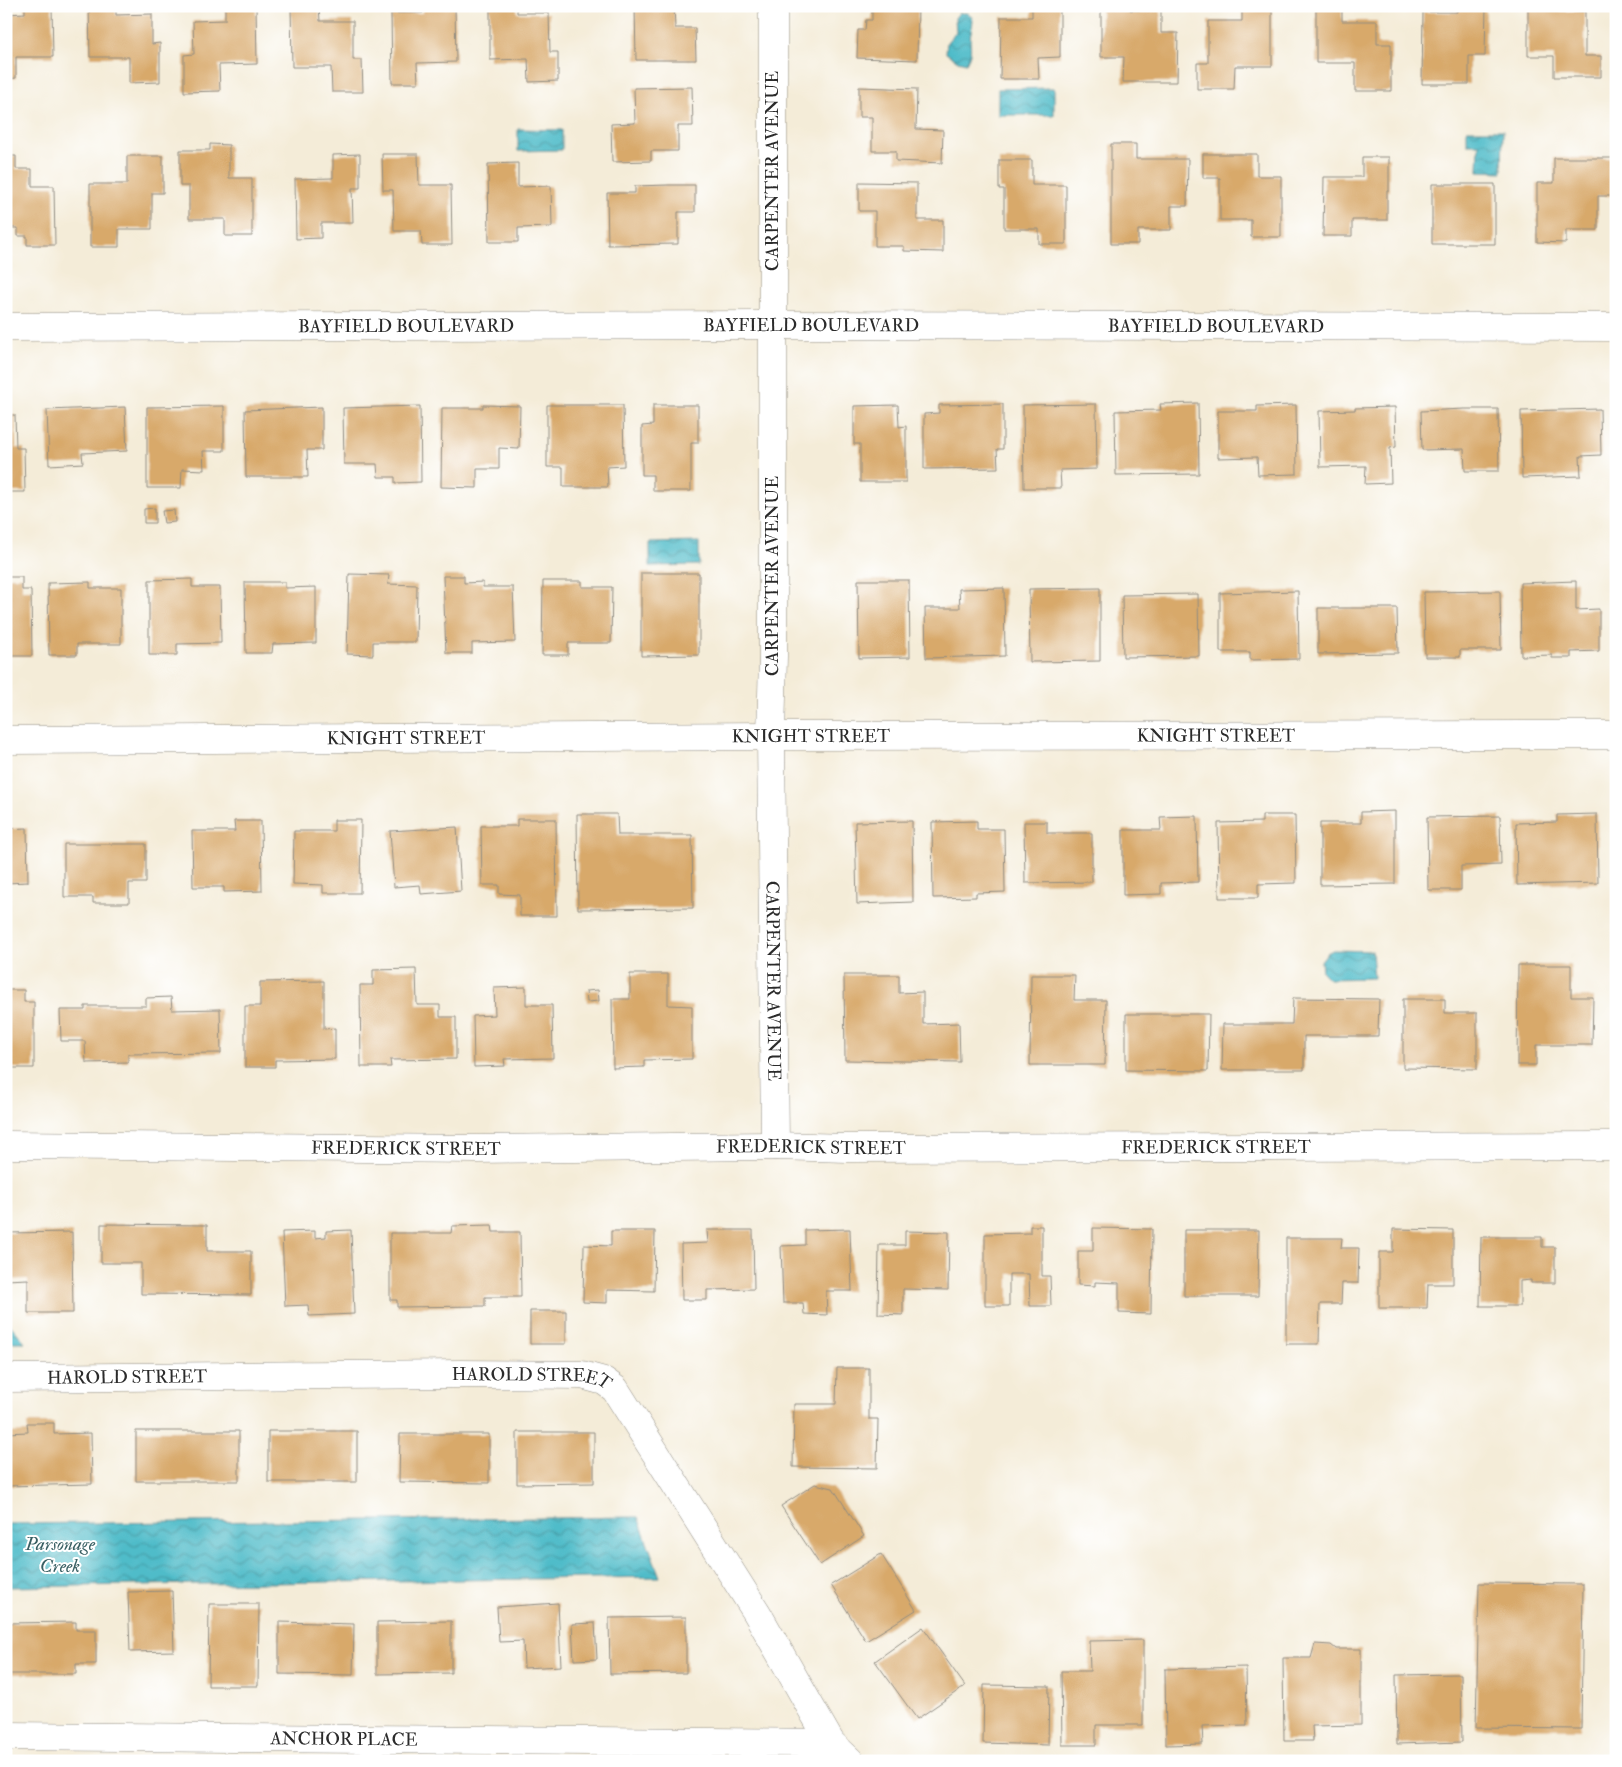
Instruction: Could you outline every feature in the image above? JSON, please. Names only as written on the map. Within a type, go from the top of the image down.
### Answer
[{"type":"street","name":"CARPENTER AVENUE","points":[[772,6],[773,656],[770,736],[775,1146]]},
{"type":"street","name":"BAYFIELD BOULEVARD","points":[[6,328],[772,326],[1616,327]]},
{"type":"street","name":"KNIGHT STREET","points":[[6,740],[770,736],[1616,735]]},
{"type":"street","name":"FREDERICK STREET","points":[[6,1145],[477,1149],[775,1146],[848,1148],[1616,1146]]},
{"type":"street","name":"HAROLD STREET","points":[[6,1378],[461,1374],[582,1375],[604,1381],[615,1389],[841,1752]]},
{"type":"street","name":"ANCHOR PLACE","points":[[6,1736],[841,1752]]},
{"type":"water","points":[[959,13],[968,13],[973,19],[970,52],[966,63],[958,61],[946,53],[947,42],[956,32],[955,18]]},
{"type":"water","points":[[1054,88],[1054,115],[998,115],[998,89]]},
{"type":"water","points":[[518,129],[562,130],[562,150],[518,151]]},
{"type":"water","points":[[1467,130],[1503,130],[1502,172],[1478,171],[1479,144],[1467,144]]},
{"type":"water","points":[[699,542],[699,565],[650,566],[650,543]]},
{"type":"water","points":[[1333,950],[1372,951],[1374,978],[1329,979],[1322,972],[1321,961],[1327,953]]},
{"type":"water","points":[[6,1320],[25,1342],[6,1342]]},
{"type":"water","name":"Parsonage Creek","points":[[638,1517],[660,1577],[6,1587],[6,1524]]},
{"type":"building","points":[[25,6],[52,6],[53,57],[16,57],[16,78],[6,79],[6,14],[25,13]]},
{"type":"building","points":[[89,6],[116,6],[116,15],[152,14],[152,44],[160,43],[160,82],[129,83],[129,57],[90,57]]},
{"type":"building","points":[[225,6],[256,6],[257,64],[219,65],[220,91],[184,92],[184,55],[194,54],[193,21],[225,20]]},
{"type":"building","points":[[291,6],[319,6],[320,21],[353,21],[353,60],[362,60],[363,92],[332,92],[331,67],[292,67]]},
{"type":"building","points":[[423,6],[455,6],[456,62],[417,63],[418,83],[392,83],[391,13],[423,13]]},
{"type":"building","points":[[490,6],[517,6],[517,13],[549,13],[550,52],[558,52],[558,81],[529,82],[528,59],[490,60]]},
{"type":"building","points":[[635,6],[674,6],[675,28],[695,28],[696,60],[636,60]]},
{"type":"building","points":[[872,6],[918,6],[917,60],[857,58],[858,30],[865,30],[866,20],[872,20]]},
{"type":"building","points":[[1032,6],[1060,6],[1060,57],[1038,58],[1039,79],[1000,79],[1001,17],[1032,17]]},
{"type":"building","points":[[1101,6],[1130,6],[1130,10],[1161,10],[1161,33],[1178,33],[1177,82],[1123,82],[1124,57],[1101,57]]},
{"type":"building","points":[[1272,6],[1272,66],[1235,66],[1234,89],[1197,89],[1197,63],[1208,63],[1208,21],[1242,21],[1242,7]]},
{"type":"building","points":[[1316,6],[1342,6],[1342,21],[1377,21],[1377,44],[1391,44],[1391,91],[1355,91],[1355,63],[1316,63]]},
{"type":"building","points":[[1457,6],[1486,6],[1485,56],[1469,56],[1469,84],[1422,84],[1423,12],[1457,12]]},
{"type":"building","points":[[1528,6],[1559,6],[1559,11],[1585,11],[1585,56],[1601,56],[1601,77],[1554,77],[1554,56],[1528,56]]},
{"type":"building","points":[[692,87],[693,126],[678,126],[678,151],[651,151],[651,161],[612,162],[611,124],[635,123],[634,88]]},
{"type":"building","points":[[859,87],[917,89],[916,129],[943,130],[942,163],[896,161],[896,151],[872,151],[872,117],[859,117]]},
{"type":"building","points":[[210,144],[229,145],[229,178],[252,178],[252,236],[225,236],[225,219],[189,219],[189,186],[180,186],[180,150],[210,150]]},
{"type":"building","points":[[1111,144],[1136,144],[1136,159],[1188,159],[1187,206],[1171,206],[1171,230],[1138,230],[1138,244],[1111,244]]},
{"type":"building","points":[[360,154],[360,188],[352,188],[353,223],[321,223],[321,238],[296,239],[295,179],[333,178],[333,155]]},
{"type":"building","points":[[382,154],[418,154],[419,185],[451,185],[452,245],[422,245],[421,231],[394,231],[393,190],[383,190]]},
{"type":"building","points":[[1203,154],[1257,154],[1257,176],[1281,176],[1281,237],[1251,237],[1251,220],[1220,220],[1220,178],[1203,178]]},
{"type":"building","points":[[6,156],[16,156],[16,169],[32,169],[32,186],[54,186],[55,245],[27,245],[27,236],[18,236],[18,228],[6,228]]},
{"type":"building","points":[[127,156],[163,156],[163,193],[152,193],[152,229],[119,229],[119,247],[90,247],[90,184],[127,184]]},
{"type":"building","points":[[1362,157],[1389,157],[1387,220],[1352,220],[1352,236],[1323,236],[1324,177],[1362,177]]},
{"type":"building","points":[[1554,158],[1613,158],[1613,196],[1598,196],[1598,230],[1566,230],[1566,243],[1537,242],[1537,183],[1554,183]]},
{"type":"building","points":[[999,160],[1032,160],[1032,185],[1066,185],[1066,244],[1039,244],[1039,229],[1004,229],[1004,189],[999,189]]},
{"type":"building","points":[[518,163],[518,187],[551,186],[552,227],[518,228],[518,242],[489,242],[488,164]]},
{"type":"building","points":[[859,182],[917,183],[917,220],[943,220],[943,252],[904,251],[904,246],[875,246],[875,211],[859,211]]},
{"type":"building","points":[[1432,184],[1495,184],[1495,244],[1432,244]]},
{"type":"building","points":[[695,185],[695,212],[678,212],[678,244],[608,245],[607,193],[635,193],[635,186]]},
{"type":"building","points":[[1198,403],[1199,474],[1116,475],[1115,411],[1161,410],[1160,404]]},
{"type":"building","points":[[1003,404],[1003,449],[997,449],[998,468],[924,469],[924,414],[939,413],[939,405]]},
{"type":"building","points":[[1096,404],[1097,469],[1060,470],[1061,488],[1024,488],[1023,405]]},
{"type":"building","points":[[483,405],[520,406],[519,449],[499,448],[499,469],[477,469],[477,488],[441,487],[442,408],[483,408]]},
{"type":"building","points":[[547,405],[623,405],[624,466],[607,467],[608,487],[563,487],[563,467],[547,467]]},
{"type":"building","points":[[653,405],[698,405],[698,443],[691,443],[691,491],[653,491],[653,475],[642,475],[642,426],[653,425]]},
{"type":"building","points":[[898,405],[899,427],[906,426],[906,482],[860,482],[860,444],[854,444],[854,406]]},
{"type":"building","points":[[1296,405],[1297,474],[1258,475],[1257,457],[1218,458],[1218,411],[1257,411],[1257,406]]},
{"type":"building","points":[[224,406],[224,451],[203,451],[204,470],[182,469],[181,488],[147,488],[147,407]]},
{"type":"building","points":[[420,406],[421,482],[395,483],[395,477],[378,477],[377,464],[344,464],[343,408]]},
{"type":"building","points":[[125,407],[127,451],[82,453],[83,463],[49,465],[47,410]]},
{"type":"building","points":[[322,407],[322,450],[307,450],[308,477],[246,477],[245,410]]},
{"type":"building","points":[[1395,407],[1396,447],[1390,448],[1391,483],[1365,484],[1366,466],[1320,467],[1319,411]]},
{"type":"building","points":[[1498,409],[1499,471],[1465,471],[1464,449],[1422,450],[1421,411]]},
{"type":"building","points":[[1600,409],[1601,455],[1580,456],[1581,476],[1522,478],[1521,411]]},
{"type":"building","points":[[6,415],[15,415],[16,448],[24,448],[25,492],[6,492]]},
{"type":"building","points":[[155,508],[155,523],[144,523],[144,509]]},
{"type":"building","points":[[174,510],[175,522],[164,523],[162,511]]},
{"type":"building","points":[[641,573],[699,573],[699,655],[641,656]]},
{"type":"building","points":[[349,574],[389,575],[388,584],[417,585],[416,642],[373,642],[373,655],[347,654]]},
{"type":"building","points":[[443,576],[464,576],[464,583],[483,582],[483,587],[513,587],[515,642],[472,643],[472,653],[446,653]]},
{"type":"building","points":[[6,577],[22,577],[22,590],[31,590],[32,656],[6,656]]},
{"type":"building","points":[[192,579],[192,587],[220,587],[221,643],[177,644],[177,655],[149,655],[149,580]]},
{"type":"building","points":[[858,580],[909,580],[910,657],[859,658]]},
{"type":"building","points":[[543,581],[582,581],[582,587],[612,587],[611,643],[568,643],[568,655],[542,655]]},
{"type":"building","points":[[1576,581],[1576,610],[1599,609],[1599,651],[1571,652],[1571,658],[1552,658],[1552,655],[1521,656],[1520,583]]},
{"type":"building","points":[[90,582],[90,588],[121,588],[121,644],[77,644],[77,655],[49,655],[48,583]]},
{"type":"building","points":[[245,582],[285,582],[285,588],[316,587],[316,643],[273,644],[272,653],[246,653]]},
{"type":"building","points":[[1004,588],[1005,656],[926,658],[925,608],[960,608],[959,589]]},
{"type":"building","points":[[1100,588],[1100,661],[1030,662],[1029,589]]},
{"type":"building","points":[[1298,591],[1299,659],[1250,660],[1250,652],[1220,652],[1220,593]]},
{"type":"building","points":[[1500,591],[1501,650],[1460,650],[1460,657],[1425,657],[1424,592]]},
{"type":"building","points":[[1198,594],[1199,656],[1123,657],[1122,595]]},
{"type":"building","points":[[1318,608],[1397,608],[1398,653],[1318,654]]},
{"type":"building","points":[[1395,811],[1395,884],[1320,885],[1320,823],[1361,823],[1361,812]]},
{"type":"building","points":[[577,814],[617,814],[618,835],[692,835],[693,908],[578,909]]},
{"type":"building","points":[[1597,814],[1598,883],[1517,885],[1516,823],[1557,822],[1557,815]]},
{"type":"building","points":[[1262,815],[1295,815],[1296,883],[1258,884],[1258,898],[1219,898],[1218,823],[1262,822]]},
{"type":"building","points":[[1197,816],[1198,882],[1161,883],[1161,894],[1123,895],[1123,830],[1161,830],[1160,817]]},
{"type":"building","points":[[1500,816],[1501,865],[1461,866],[1461,890],[1428,890],[1427,817]]},
{"type":"building","points":[[517,819],[556,819],[557,916],[520,916],[520,895],[499,894],[499,885],[482,885],[481,826],[517,826]]},
{"type":"building","points":[[334,820],[361,820],[360,893],[323,893],[323,885],[293,884],[294,831],[334,831]]},
{"type":"building","points":[[234,821],[261,821],[262,891],[224,892],[224,887],[193,887],[192,831],[235,831]]},
{"type":"building","points":[[912,821],[913,902],[857,904],[855,822]]},
{"type":"building","points":[[977,821],[977,829],[1004,829],[1005,892],[976,893],[976,897],[933,898],[932,822]]},
{"type":"building","points":[[1024,822],[1047,822],[1047,833],[1092,833],[1092,882],[1025,883]]},
{"type":"building","points":[[457,827],[461,891],[421,894],[420,885],[394,887],[390,831]]},
{"type":"building","points":[[27,828],[28,882],[6,883],[6,829]]},
{"type":"building","points":[[64,844],[146,844],[146,883],[129,883],[129,903],[93,903],[93,897],[64,897]]},
{"type":"building","points":[[1518,965],[1571,965],[1571,997],[1593,997],[1592,1045],[1536,1045],[1536,1065],[1517,1065]]},
{"type":"building","points":[[416,969],[417,1005],[440,1005],[440,1017],[456,1017],[456,1059],[390,1060],[391,1067],[361,1067],[360,985],[373,985],[373,970]]},
{"type":"building","points":[[630,974],[668,974],[668,1005],[692,1006],[692,1059],[644,1060],[644,1067],[613,1068],[612,999],[630,999]]},
{"type":"building","points":[[844,975],[899,975],[899,993],[923,992],[923,1024],[959,1023],[960,1062],[845,1060]]},
{"type":"building","points":[[1031,975],[1075,975],[1074,1000],[1106,1000],[1105,1065],[1030,1065]]},
{"type":"building","points":[[324,981],[324,1029],[335,1028],[335,1059],[275,1060],[275,1067],[245,1067],[245,1006],[260,1006],[260,982]]},
{"type":"building","points":[[526,987],[526,1005],[552,1005],[553,1058],[504,1059],[505,1066],[474,1067],[473,1016],[495,1015],[494,988]]},
{"type":"building","points":[[8,990],[24,990],[24,1002],[34,1002],[34,1068],[6,1068],[6,1003],[8,1003]]},
{"type":"building","points":[[598,990],[599,1001],[587,1002],[586,991]]},
{"type":"building","points":[[171,997],[172,1010],[220,1009],[221,1053],[128,1054],[128,1062],[86,1063],[85,1041],[61,1041],[60,1010],[85,1010],[85,1006],[146,1006],[146,998]]},
{"type":"building","points":[[1293,998],[1379,999],[1378,1036],[1304,1036],[1304,1070],[1222,1070],[1223,1024],[1292,1024]]},
{"type":"building","points":[[1403,999],[1445,999],[1445,1013],[1477,1013],[1477,1069],[1403,1068]]},
{"type":"building","points":[[1126,1014],[1209,1014],[1208,1071],[1126,1070]]},
{"type":"building","points":[[101,1224],[207,1225],[207,1251],[251,1251],[251,1295],[141,1294],[141,1263],[101,1263]]},
{"type":"building","points":[[492,1225],[493,1232],[520,1232],[521,1297],[485,1297],[485,1306],[397,1307],[397,1300],[390,1300],[390,1233],[451,1233],[452,1226]]},
{"type":"building","points":[[1030,1226],[1042,1226],[1042,1276],[1050,1276],[1051,1306],[1030,1306],[1029,1274],[1009,1274],[1009,1306],[985,1306],[985,1234],[1030,1233]]},
{"type":"building","points":[[1093,1228],[1152,1229],[1151,1314],[1119,1313],[1119,1283],[1095,1282],[1095,1286],[1078,1285],[1078,1251],[1093,1251]]},
{"type":"building","points":[[850,1229],[852,1291],[826,1291],[827,1315],[804,1314],[803,1303],[783,1303],[781,1246],[805,1245],[805,1230]]},
{"type":"building","points":[[1393,1229],[1453,1230],[1453,1284],[1428,1284],[1427,1308],[1379,1308],[1379,1252],[1393,1252]]},
{"type":"building","points":[[351,1230],[354,1314],[309,1316],[308,1305],[285,1306],[282,1232],[315,1231],[315,1238],[326,1237],[326,1231]]},
{"type":"building","points":[[707,1230],[753,1230],[754,1289],[707,1290],[707,1300],[682,1300],[681,1244],[708,1243]]},
{"type":"building","points":[[1184,1230],[1259,1230],[1258,1296],[1184,1296]]},
{"type":"building","points":[[611,1231],[655,1231],[654,1291],[607,1290],[607,1303],[583,1302],[584,1245],[611,1246]]},
{"type":"building","points":[[905,1231],[949,1232],[948,1290],[903,1289],[903,1315],[878,1314],[879,1245],[905,1245]]},
{"type":"building","points":[[72,1232],[73,1313],[28,1313],[28,1279],[6,1280],[6,1233]]},
{"type":"building","points":[[1481,1237],[1542,1237],[1542,1247],[1555,1247],[1555,1283],[1531,1283],[1531,1280],[1520,1281],[1520,1306],[1480,1306]]},
{"type":"building","points":[[1286,1238],[1342,1238],[1341,1248],[1359,1248],[1358,1283],[1342,1283],[1341,1304],[1320,1304],[1319,1344],[1286,1344]]},
{"type":"building","points":[[530,1311],[566,1311],[566,1344],[530,1344]]},
{"type":"building","points":[[837,1368],[869,1368],[869,1419],[878,1419],[877,1468],[793,1467],[794,1404],[836,1404]]},
{"type":"building","points":[[27,1423],[54,1423],[54,1434],[91,1433],[92,1484],[6,1486],[6,1433],[28,1432]]},
{"type":"building","points":[[136,1431],[239,1431],[239,1481],[136,1481]]},
{"type":"building","points":[[268,1431],[357,1431],[357,1482],[268,1482]]},
{"type":"building","points":[[517,1432],[594,1432],[594,1483],[517,1484]]},
{"type":"building","points":[[400,1434],[489,1434],[489,1483],[399,1482]]},
{"type":"building","points":[[815,1484],[833,1488],[864,1536],[820,1565],[781,1506]]},
{"type":"building","points":[[881,1554],[916,1610],[866,1641],[831,1585]]},
{"type":"building","points":[[1479,1583],[1583,1584],[1581,1729],[1476,1728]]},
{"type":"building","points":[[172,1591],[174,1651],[130,1652],[128,1592]]},
{"type":"building","points":[[558,1603],[561,1666],[524,1668],[523,1641],[499,1642],[497,1607]]},
{"type":"building","points":[[209,1604],[259,1604],[258,1686],[208,1686]]},
{"type":"building","points":[[686,1617],[686,1673],[610,1674],[609,1618]]},
{"type":"building","points":[[451,1621],[451,1673],[377,1674],[377,1622]]},
{"type":"building","points":[[76,1622],[76,1630],[96,1630],[96,1664],[76,1664],[76,1674],[6,1674],[6,1623]]},
{"type":"building","points":[[279,1622],[354,1624],[353,1675],[279,1674]]},
{"type":"building","points":[[595,1623],[597,1659],[574,1660],[572,1624]]},
{"type":"building","points":[[923,1627],[965,1686],[917,1719],[875,1661]]},
{"type":"building","points":[[1143,1640],[1143,1725],[1096,1725],[1096,1745],[1062,1745],[1061,1671],[1090,1671],[1089,1641]]},
{"type":"building","points":[[1315,1644],[1331,1645],[1336,1649],[1361,1649],[1361,1725],[1312,1726],[1313,1741],[1284,1741],[1283,1658],[1311,1658]]},
{"type":"building","points":[[1246,1667],[1247,1725],[1202,1726],[1203,1744],[1166,1745],[1165,1669]]},
{"type":"building","points":[[1461,1674],[1462,1742],[1397,1744],[1396,1675]]},
{"type":"building","points":[[984,1685],[1049,1686],[1048,1745],[983,1743]]}]
